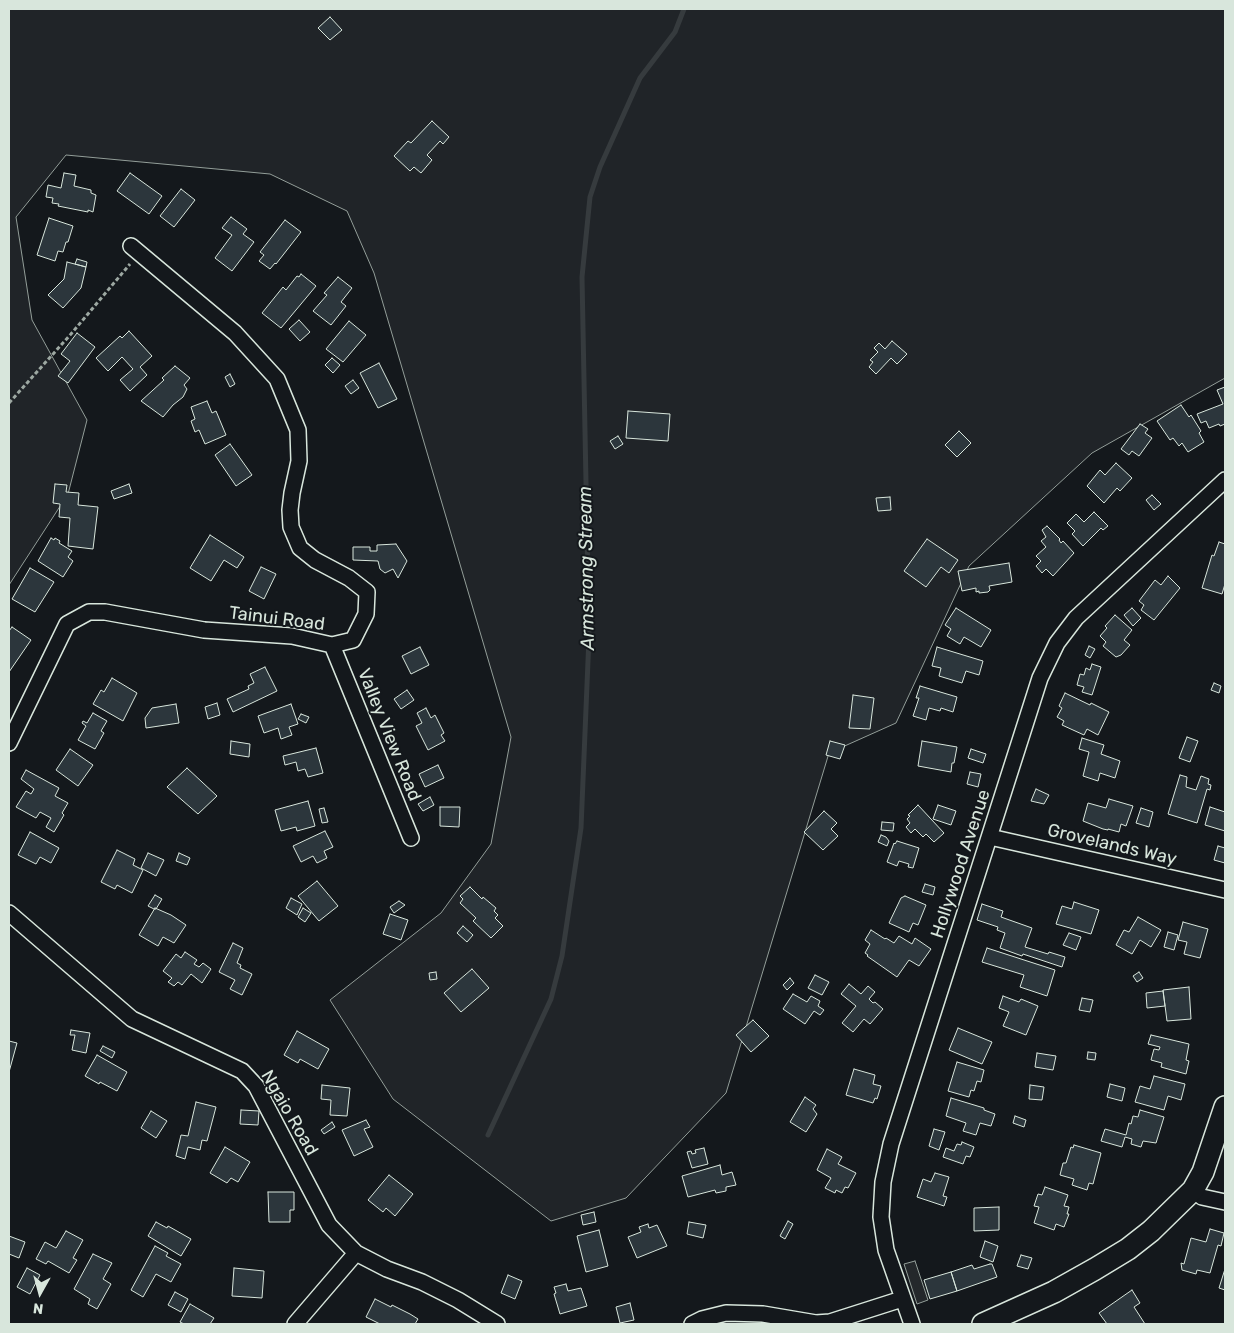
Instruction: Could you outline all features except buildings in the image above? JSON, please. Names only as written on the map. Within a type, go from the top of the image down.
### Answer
[{"type":"street","name":"Tainui Road","points":[[9,743],[67,624],[89,612],[104,612],[204,630],[292,636],[332,645],[353,640],[366,614],[367,592],[349,578],[315,560],[300,548],[291,526],[292,493],[300,461],[298,430],[276,380],[235,333],[131,246]]},
{"type":"street","name":"Hollywood Avenue","points":[[912,1324],[886,1250],[881,1217],[882,1182],[891,1144],[1040,678],[1057,643],[1076,618],[1225,480]]},
{"type":"street","name":"Valley View Road","points":[[332,645],[411,838]]},
{"type":"street","name":"Grovelands Way","points":[[990,837],[1225,890]]},
{"type":"street","name":"Ngaio Road","points":[[9,913],[132,1020],[242,1071],[256,1086],[329,1225],[356,1253],[386,1269],[422,1282],[458,1300],[497,1324]]},
{"type":"street","points":[[983,1324],[1054,1292],[1128,1249],[1151,1231],[1193,1190],[1203,1172],[1225,1107]]},
{"type":"street","points":[[1193,1190],[1202,1197],[1225,1202]]},
{"type":"street","points":[[295,1324],[356,1253]]},
{"type":"street","points":[[692,1324],[702,1319],[726,1313],[763,1314],[816,1322],[830,1322],[902,1299]]},
{"type":"path","points":[[9,403],[131,263],[131,246]]},
{"type":"shaded area","points":[[9,9],[1225,9],[1225,378],[1092,453],[969,566],[896,723],[829,753],[726,1093],[626,1198],[551,1221],[393,1099],[330,1000],[441,913],[491,844],[511,737],[374,273],[347,211],[270,174],[66,155],[16,217],[32,320],[87,420],[68,494],[9,585]]},
{"type":"shaded area","points":[[915,1261],[928,1300],[917,1304],[904,1264]]},
{"type":"waterway","name":"Armstrong Stream","points":[[488,1135],[551,999],[562,956],[581,828],[589,637],[582,277],[590,197],[600,167],[640,78],[675,32],[684,9]]}]
